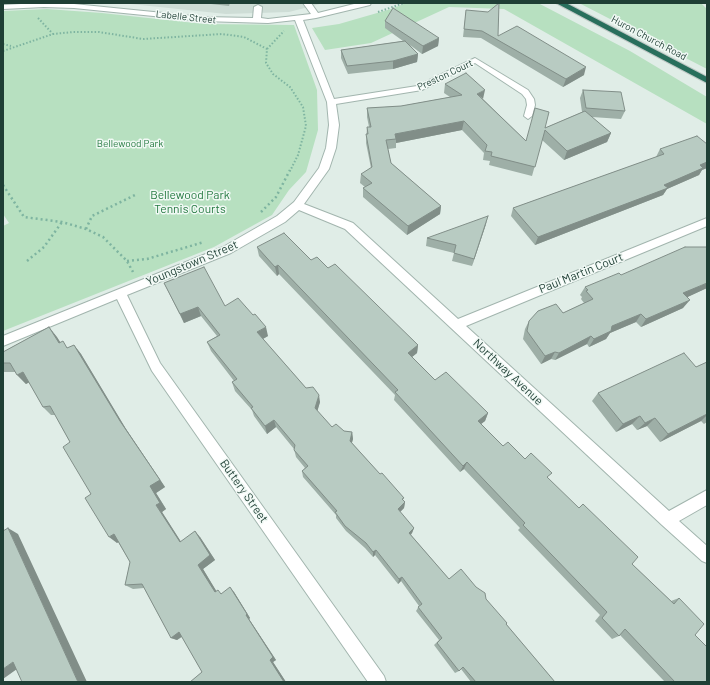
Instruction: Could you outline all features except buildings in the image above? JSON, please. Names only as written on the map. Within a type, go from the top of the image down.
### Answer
[{"type":"highway","name":"Huron Church Road","points":[[560,3],[707,80]]},
{"type":"street","points":[[307,3],[316,16]]},
{"type":"street","name":"Labelle Street","points":[[3,7],[44,4],[98,5],[203,19],[257,21],[316,16],[367,3]]},
{"type":"street","points":[[257,21],[258,7]]},
{"type":"street","name":"Youngstown Street","points":[[3,341],[227,250],[281,219],[298,205],[324,169],[331,148],[334,125],[331,102],[298,18]]},
{"type":"street","name":"Preston Court","points":[[331,102],[419,88],[475,60],[525,92],[530,99],[531,105],[528,116]]},
{"type":"street","name":"Northway Avenue","points":[[298,205],[349,226],[707,556]]},
{"type":"street","name":"Paul Martin Court","points":[[456,325],[707,222]]},
{"type":"street","name":"Buttery Street","points":[[120,293],[156,367],[378,682]]},
{"type":"street","points":[[667,520],[707,497]]},
{"type":"path","points":[[34,13],[53,34]]},
{"type":"path","points":[[258,215],[276,197],[298,155],[306,126],[303,108],[290,87],[273,74],[266,63],[267,49],[288,28]]},
{"type":"path","points":[[3,51],[53,34],[73,32],[99,32],[143,39],[222,34],[244,37],[267,49]]},
{"type":"path","points":[[3,44],[12,47]]},
{"type":"path","points":[[3,185],[24,217],[62,222],[86,229],[104,237],[127,261],[136,277]]},
{"type":"path","points":[[86,229],[92,216],[138,194]]},
{"type":"path","points":[[27,261],[44,247],[62,222]]},
{"type":"path","points":[[127,261],[147,259],[209,240]]},
{"type":"shaded area","points":[[121,3],[324,3],[289,12],[226,14]]},
{"type":"green space","points":[[406,3],[538,3],[630,51],[707,97],[707,124],[504,9],[449,7],[371,43],[325,50],[312,28],[339,24],[391,9]]},
{"type":"green space","points":[[579,3],[701,3],[707,9],[707,69]]},
{"type":"green space","name":"Bellewood Park","points":[[47,9],[102,13],[204,24],[294,25],[317,90],[318,130],[306,172],[289,190],[272,215],[214,247],[3,331],[3,226],[9,223],[3,214],[3,11]]},
{"type":"park label","name":"Bellewood Park Tennis Courts","points":[[190,202]]}]
